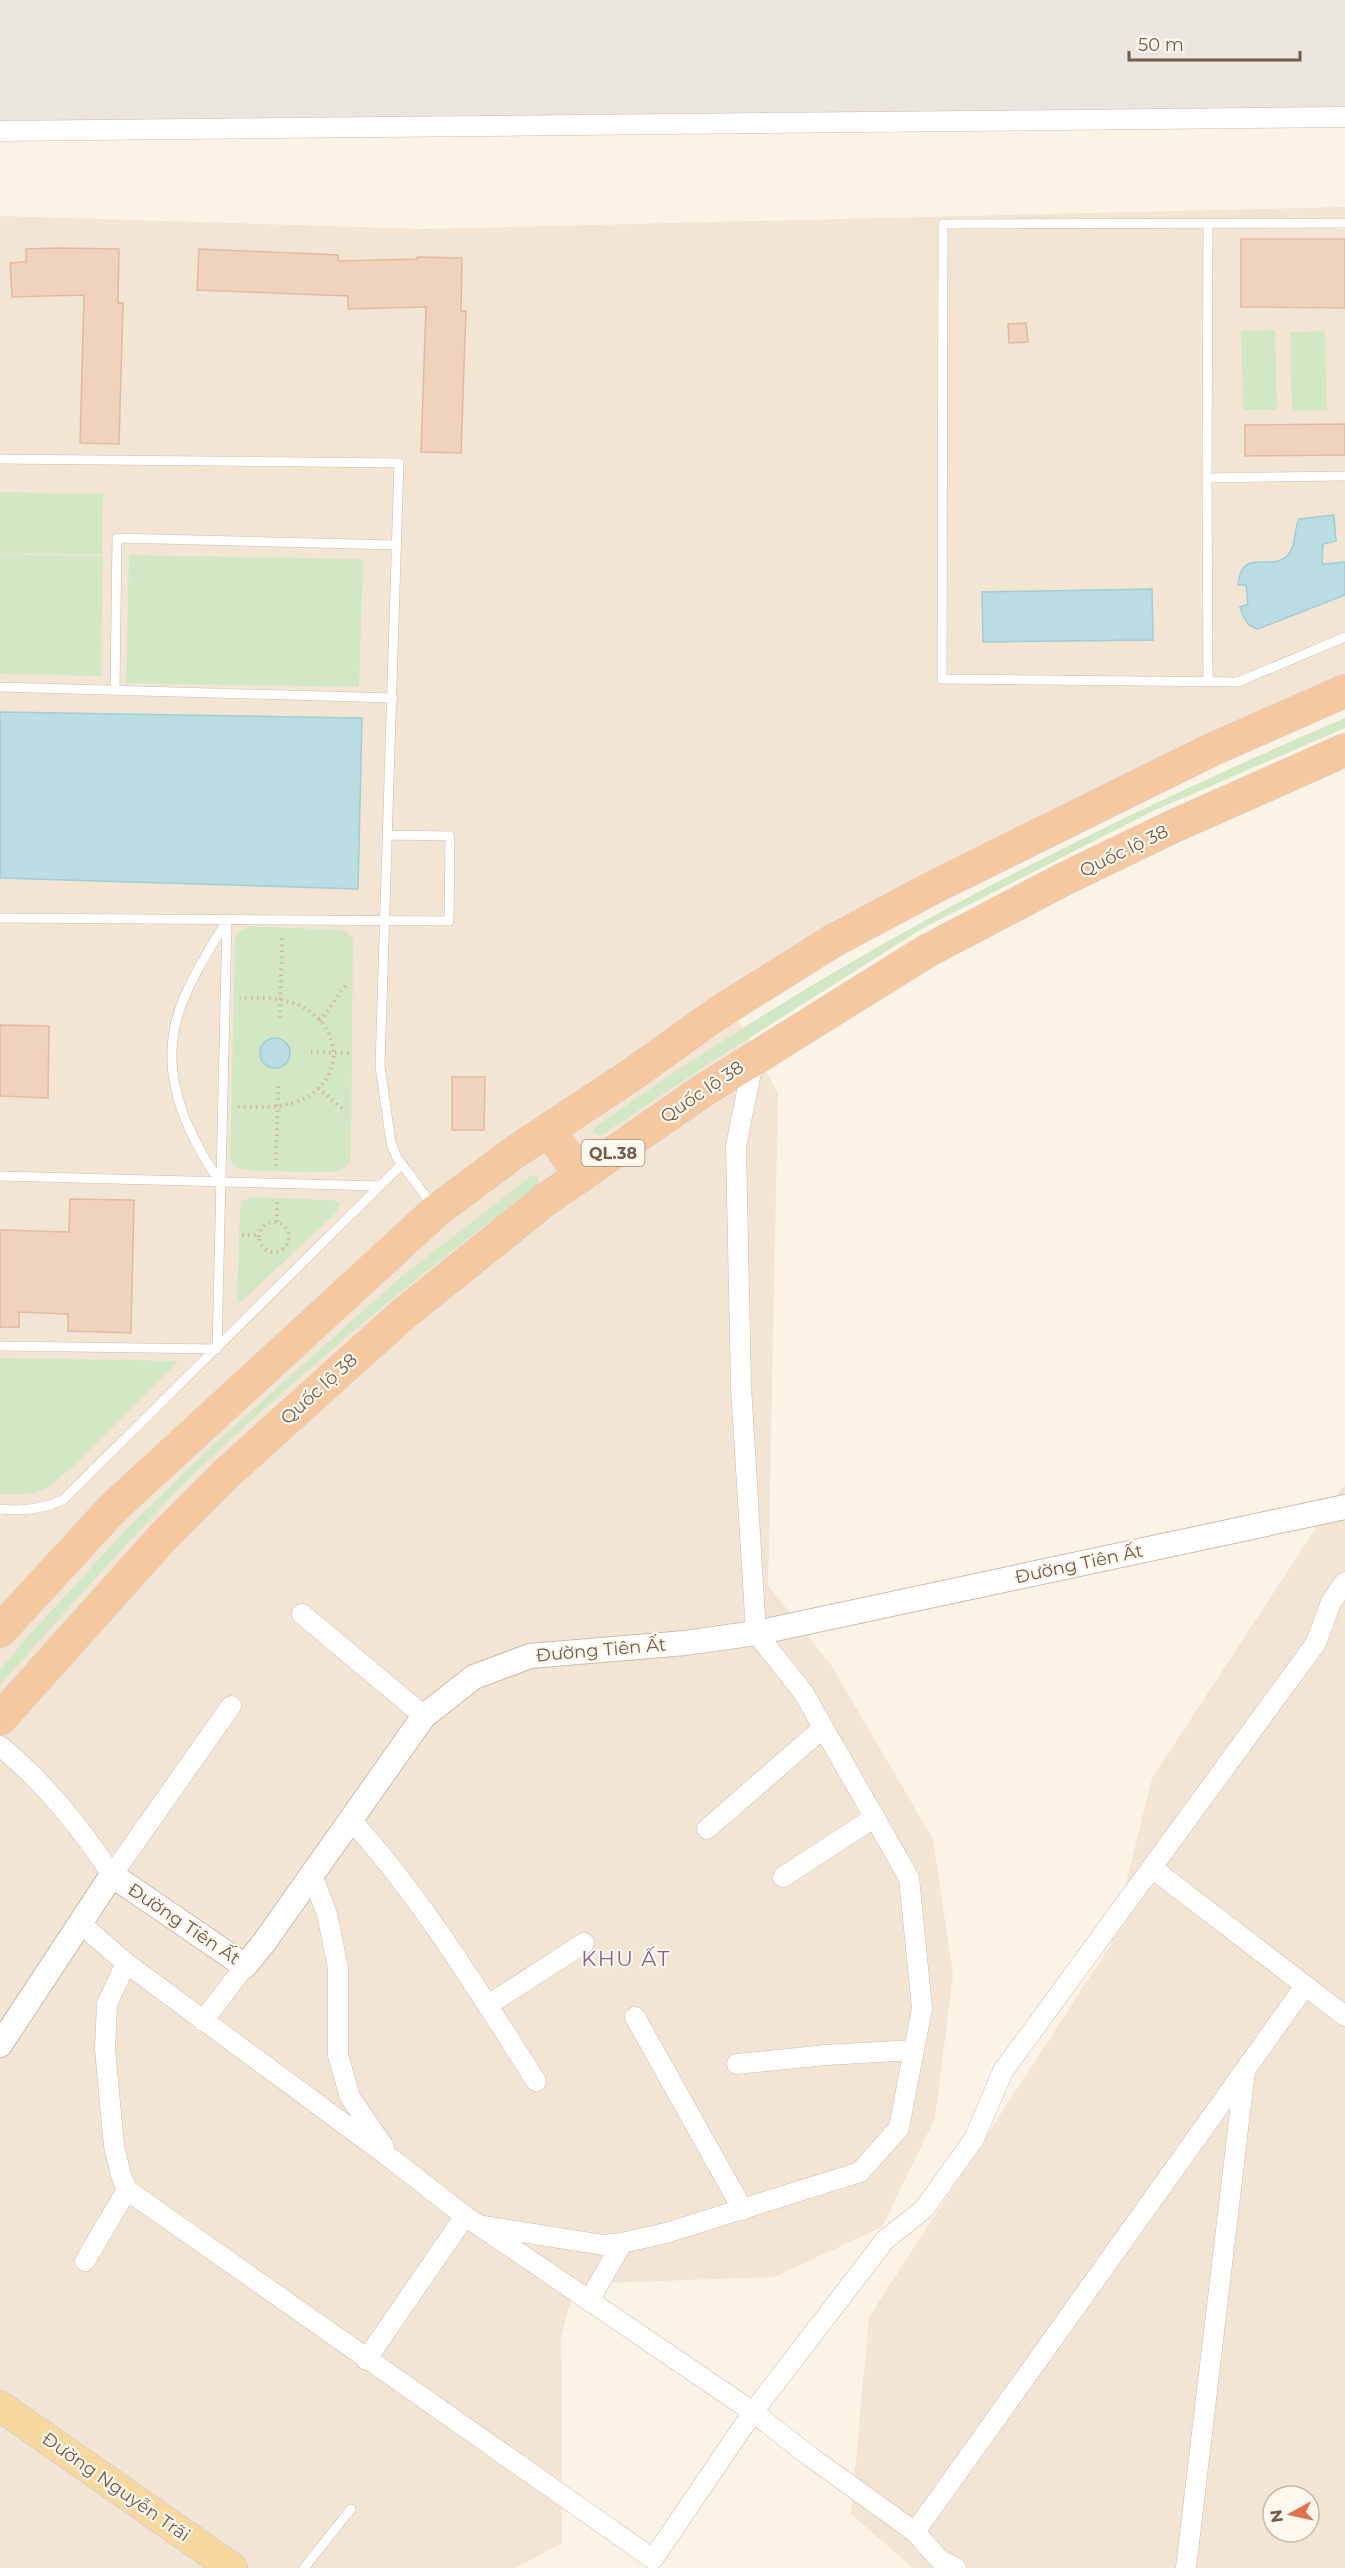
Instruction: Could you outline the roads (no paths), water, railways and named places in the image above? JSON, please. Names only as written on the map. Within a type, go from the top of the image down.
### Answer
[{"type":"highway","name":"QL.38","points":[[0,1631],[113,1508],[436,1211],[549,1130],[718,1013],[833,941],[934,887],[1201,755],[1345,691]]},
{"type":"highway","name":"Quốc lộ 38","points":[[0,1719],[155,1545],[227,1473],[400,1316],[512,1226],[581,1176],[674,1110],[754,1058],[892,972],[976,925],[1174,826],[1345,750]]},
{"type":"highway","points":[[549,1130],[581,1176]]},
{"type":"main road","name":"Đường Nguyễn Trãi","points":[[0,2406],[232,2568]]},
{"type":"street","points":[[0,131],[1345,117]]},
{"type":"street","points":[[471,2221],[603,2245],[622,2243],[666,2233],[860,2172],[899,2127],[922,2008],[909,1878],[803,1692],[756,1634],[741,1386],[736,1146],[754,1058]]},
{"type":"street","name":"Đường Tiên Ất","points":[[0,2045],[112,1875],[245,1966],[424,1716],[474,1677],[530,1656],[685,1643],[756,1634],[1345,1507]]},
{"type":"street","points":[[126,1963],[107,2004],[105,2049],[114,2146],[127,2190],[652,2559],[753,2412],[885,2240],[924,2209],[974,2139],[1003,2071],[1316,1643],[1331,1602],[1345,1582]]},
{"type":"street","points":[[302,1614],[424,1716]]},
{"type":"street","points":[[0,1746],[31,1772],[97,1853],[112,1875],[231,1706]]},
{"type":"street","points":[[707,1829],[823,1728]]},
{"type":"street","points":[[783,1877],[875,1817]]},
{"type":"street","points":[[351,1820],[387,1859],[488,2005],[536,2080]]},
{"type":"street","points":[[1152,1868],[1345,2016]]},
{"type":"street","points":[[312,1875],[327,1914],[338,1968],[338,2055],[350,2097],[393,2160]]},
{"type":"street","points":[[80,1923],[126,1963],[393,2160],[471,2221],[753,2412],[812,2458],[915,2532],[940,2560],[957,2568]]},
{"type":"street","points":[[488,2005],[584,1943]]},
{"type":"street","points":[[203,2021],[245,1966]]},
{"type":"street","points":[[915,2532],[1305,1986]]},
{"type":"street","points":[[634,2017],[743,2210]]},
{"type":"street","points":[[737,2064],[826,2055],[914,2050]]},
{"type":"street","points":[[1186,2568],[1245,2069]]},
{"type":"street","points":[[85,2261],[127,2190]]},
{"type":"street","points":[[366,2360],[471,2221]]},
{"type":"street","points":[[589,2301],[622,2243]]},
{"type":"lane","points":[[1345,223],[943,224],[942,679],[1238,682],[1248,680],[1345,637]]},
{"type":"lane","points":[[1208,224],[1208,682]]},
{"type":"lane","points":[[0,459],[399,463],[380,1066],[391,1143],[397,1158],[436,1211]]},
{"type":"lane","points":[[1207,478],[1345,476]]},
{"type":"lane","points":[[115,689],[117,538],[397,545]]},
{"type":"lane","points":[[0,687],[393,698]]},
{"type":"lane","points":[[0,918],[449,921],[450,836],[389,835]]},
{"type":"lane","points":[[217,1349],[227,920]]},
{"type":"lane","points":[[221,1182],[199,1151],[188,1129],[179,1103],[172,1056],[174,1030],[183,1002],[227,920]]},
{"type":"lane","points":[[0,1509],[22,1511],[45,1508],[63,1500],[402,1164]]},
{"type":"lane","points":[[0,1176],[380,1186]]},
{"type":"lane","points":[[0,1346],[217,1349]]},
{"type":"lane","points":[[304,2568],[351,2509]]},
{"type":"water","points":[[1334,515],[1336,541],[1323,544],[1322,564],[1345,562],[1345,595],[1258,629],[1248,624],[1240,607],[1248,604],[1246,585],[1238,585],[1240,573],[1245,566],[1250,563],[1281,560],[1288,555],[1293,547],[1299,519]]},
{"type":"water","points":[[1152,589],[1153,640],[983,642],[982,592]]},
{"type":"water","points":[[0,712],[362,718],[358,889],[0,878]]},
{"type":"water","points":[[275,1038],[286,1042],[290,1053],[286,1064],[275,1068],[264,1064],[260,1053],[264,1042]]},
{"type":"district","name":"KHU ẤT","points":[[626,1958]]}]
